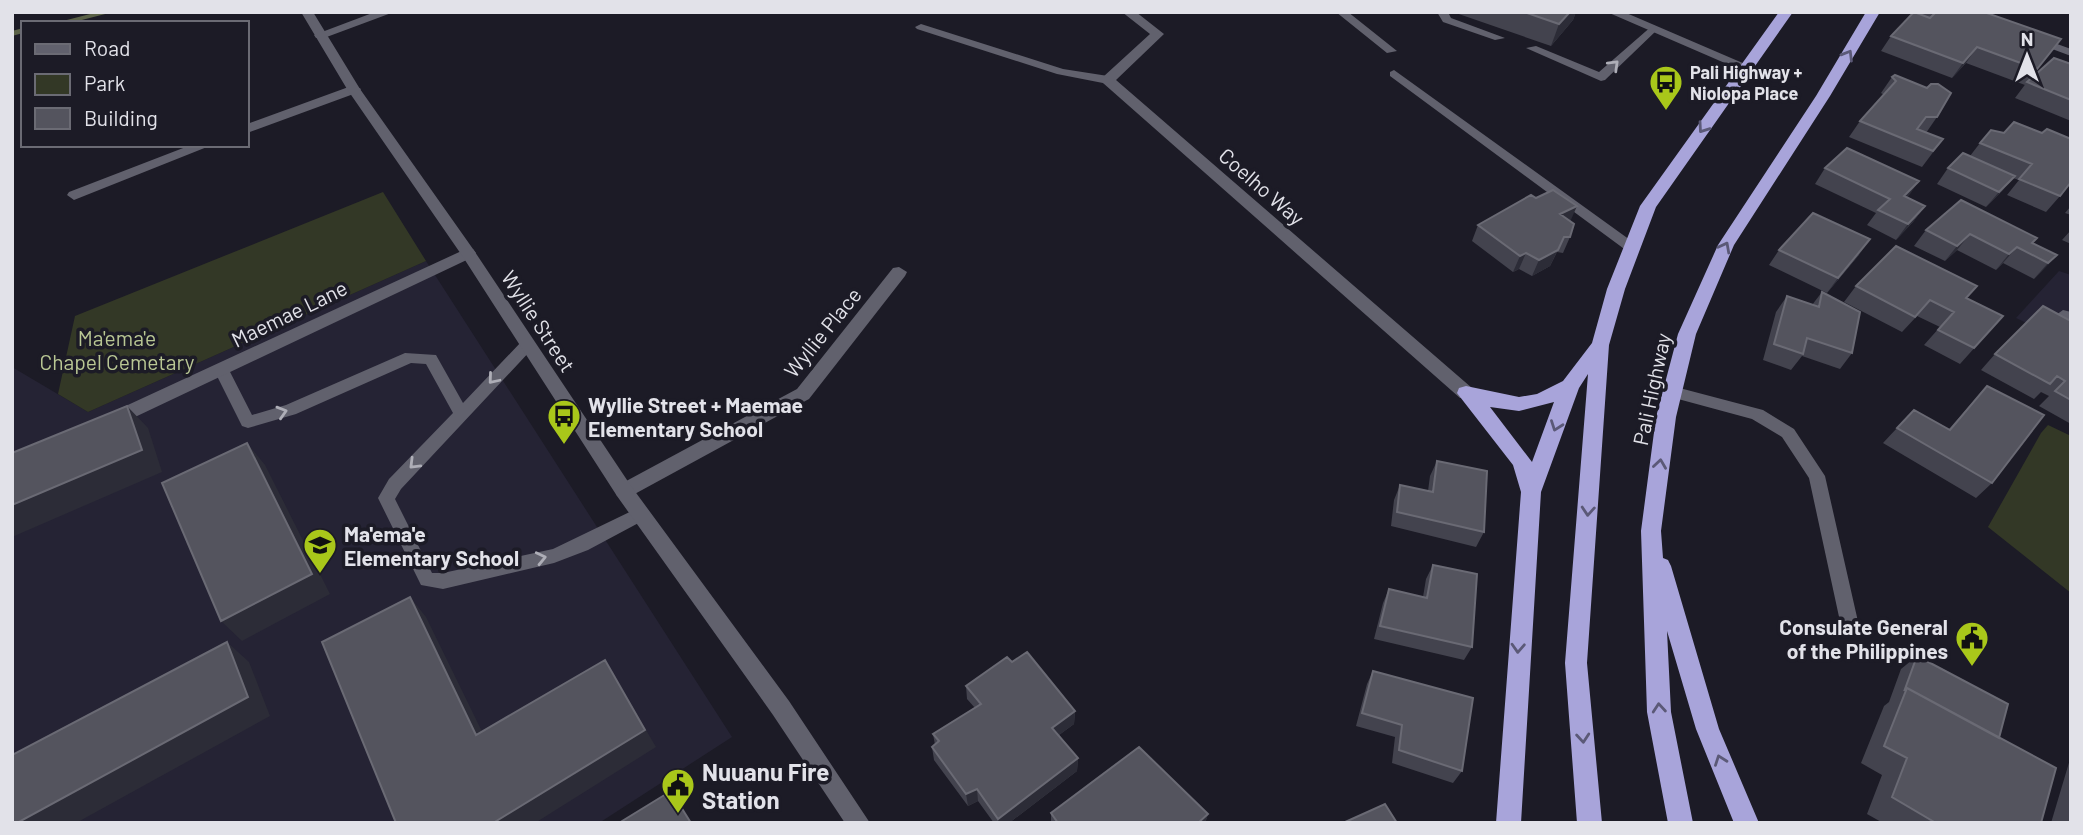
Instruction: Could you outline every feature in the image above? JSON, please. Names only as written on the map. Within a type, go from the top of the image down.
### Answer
[{"type":"highway","points":[[1590,823],[1576,663],[1600,345],[1616,289],[1648,205],[1786,12]]},
{"type":"highway","name":"Pali Highway","points":[[1681,823],[1659,712],[1651,531],[1666,417],[1687,334],[1726,245],[1873,12]]},
{"type":"highway","points":[[1507,823],[1531,492],[1570,386],[1600,345]]},
{"type":"highway","points":[[1466,393],[1510,405],[1527,406],[1548,399],[1570,386]]},
{"type":"highway","points":[[1466,393],[1494,424],[1522,462],[1531,492]]},
{"type":"highway","points":[[1651,531],[1694,689],[1734,798],[1747,823]]},
{"type":"street","name":"Wyllie Street","points":[[307,12],[354,89],[468,253],[624,491],[773,697],[859,823]]},
{"type":"street","points":[[320,34],[388,12]]},
{"type":"street","points":[[1108,80],[1158,34],[1128,12]]},
{"type":"street","points":[[1613,12],[1746,67]]},
{"type":"street","name":"Coelho Way","points":[[1108,80],[1466,393]]},
{"type":"street","points":[[248,130],[354,89]]},
{"type":"street","points":[[74,195],[200,147]]},
{"type":"street","name":"Maemae Lane","points":[[95,428],[468,253]]},
{"type":"street","name":"Wyllie Place","points":[[624,491],[803,394],[900,272]]},
{"type":"lane","points":[[1341,12],[1391,51]]},
{"type":"lane","points":[[1442,12],[1447,20],[1499,38]]},
{"type":"lane","points":[[921,27],[1061,72],[1108,80]]},
{"type":"lane","points":[[1532,48],[1601,77],[1653,28]]},
{"type":"lane","points":[[2024,35],[2071,53]]},
{"type":"lane","points":[[1394,74],[1632,248]]},
{"type":"lane","points":[[527,345],[395,484],[386,498],[427,580],[443,581],[554,556],[582,545],[640,514]]},
{"type":"lane","points":[[222,370],[248,422],[290,410],[410,357],[431,359],[462,416]]},
{"type":"lane","points":[[1672,392],[1756,414],[1788,433],[1817,476],[1850,626]]},
{"type":"shaded area","name":"Ma'ema'e Elementary School","points":[[426,261],[732,737],[599,823],[12,823],[12,367],[88,412]]},
{"type":"shaded area","points":[[2059,271],[2071,275],[2071,344],[2016,318]]},
{"type":"green space","name":"Ma'ema'e Chapel Cemetary","points":[[383,192],[426,261],[88,412],[58,394],[75,316]]},
{"type":"green space","points":[[2048,425],[2071,436],[2071,593],[1988,527]]},
{"type":"building","points":[[1524,12],[1570,12],[1559,24]]},
{"type":"building","points":[[1914,12],[1930,18],[1934,12],[1984,12],[2061,39],[2037,69],[1977,47],[1963,63],[1891,36]]},
{"type":"building","points":[[2054,58],[2071,64],[2071,100],[2027,82]]},
{"type":"building","points":[[1895,75],[1927,88],[1931,84],[1938,84],[1951,93],[1937,117],[1926,117],[1917,129],[1943,139],[1933,151],[1860,121],[1896,81],[1892,77]]},
{"type":"building","points":[[2014,122],[2042,133],[2047,129],[2071,139],[2071,182],[2060,196],[2019,179],[2032,164],[1980,143],[1991,130],[2004,133]]},
{"type":"building","points":[[1847,148],[1919,181],[1904,196],[1925,206],[1908,224],[1878,210],[1890,199],[1825,168]]},
{"type":"building","points":[[1963,153],[2015,176],[1999,192],[1948,168]]},
{"type":"building","points":[[1553,190],[1577,206],[1560,214],[1574,224],[1570,237],[1564,237],[1558,250],[1539,260],[1526,253],[1520,256],[1478,225],[1531,195],[1536,198]]},
{"type":"building","points":[[1961,200],[2037,238],[2032,243],[2057,255],[2048,263],[2017,247],[2009,254],[1970,234],[1957,246],[1926,230]]},
{"type":"building","points":[[1813,213],[1870,239],[1838,278],[1779,250]]},
{"type":"building","points":[[1896,246],[1977,286],[1966,298],[2003,316],[1974,348],[1938,330],[1954,312],[1930,300],[1915,317],[1856,286]]},
{"type":"building","points":[[1822,292],[1860,312],[1852,353],[1807,338],[1803,354],[1774,344],[1787,296],[1819,307]]},
{"type":"building","points":[[2043,306],[2071,321],[2071,400],[2055,391],[2065,381],[2057,376],[2050,384],[1995,354]]},
{"type":"building","points":[[1987,386],[2044,415],[1992,483],[1897,428],[1914,410],[1950,430]]},
{"type":"building","points":[[127,406],[142,450],[12,505],[12,453]]},
{"type":"building","points":[[247,443],[312,574],[221,621],[162,483]]},
{"type":"building","points":[[1437,461],[1487,471],[1484,532],[1397,512],[1400,485],[1433,492]]},
{"type":"building","points":[[1433,565],[1477,574],[1472,647],[1380,626],[1389,589],[1427,598]]},
{"type":"building","points":[[410,597],[476,735],[605,660],[645,730],[493,823],[396,823],[322,642]]},
{"type":"building","points":[[227,642],[248,697],[17,823],[12,823],[12,755]]},
{"type":"building","points":[[1027,652],[1075,711],[1052,728],[1078,758],[998,819],[977,789],[966,794],[932,747],[939,741],[933,734],[981,704],[966,686],[1007,657],[1012,662]]},
{"type":"building","points":[[1917,656],[2008,704],[1999,738],[1905,689]]},
{"type":"building","points":[[1373,671],[1473,698],[1462,771],[1399,750],[1402,725],[1362,713]]},
{"type":"building","points":[[1907,688],[2056,768],[2041,823],[1936,823],[1892,797],[1907,758],[1884,746]]},
{"type":"building","points":[[1139,747],[1208,814],[1198,823],[1058,823],[1051,813]]},
{"type":"building","points":[[671,791],[691,823],[619,823]]},
{"type":"building","points":[[1385,804],[1397,823],[1343,823]]},
{"type":"waterway","points":[[68,21],[109,12]]},
{"type":"waterway","points":[[12,34],[21,31]]},
{"type":"place","name":"Pali Highway + Niolopa Place","points":[[1666,112]]},
{"type":"place","name":"Wyllie Street + Maemae Elementary School","points":[[564,446]]},
{"type":"place","name":"Ma'ema'e Elementary School","points":[[320,575]]},
{"type":"place","name":"Consulate General of the Philippines","points":[[1972,668]]},
{"type":"place","name":"Nuuanu Fire Station","points":[[678,815]]}]
